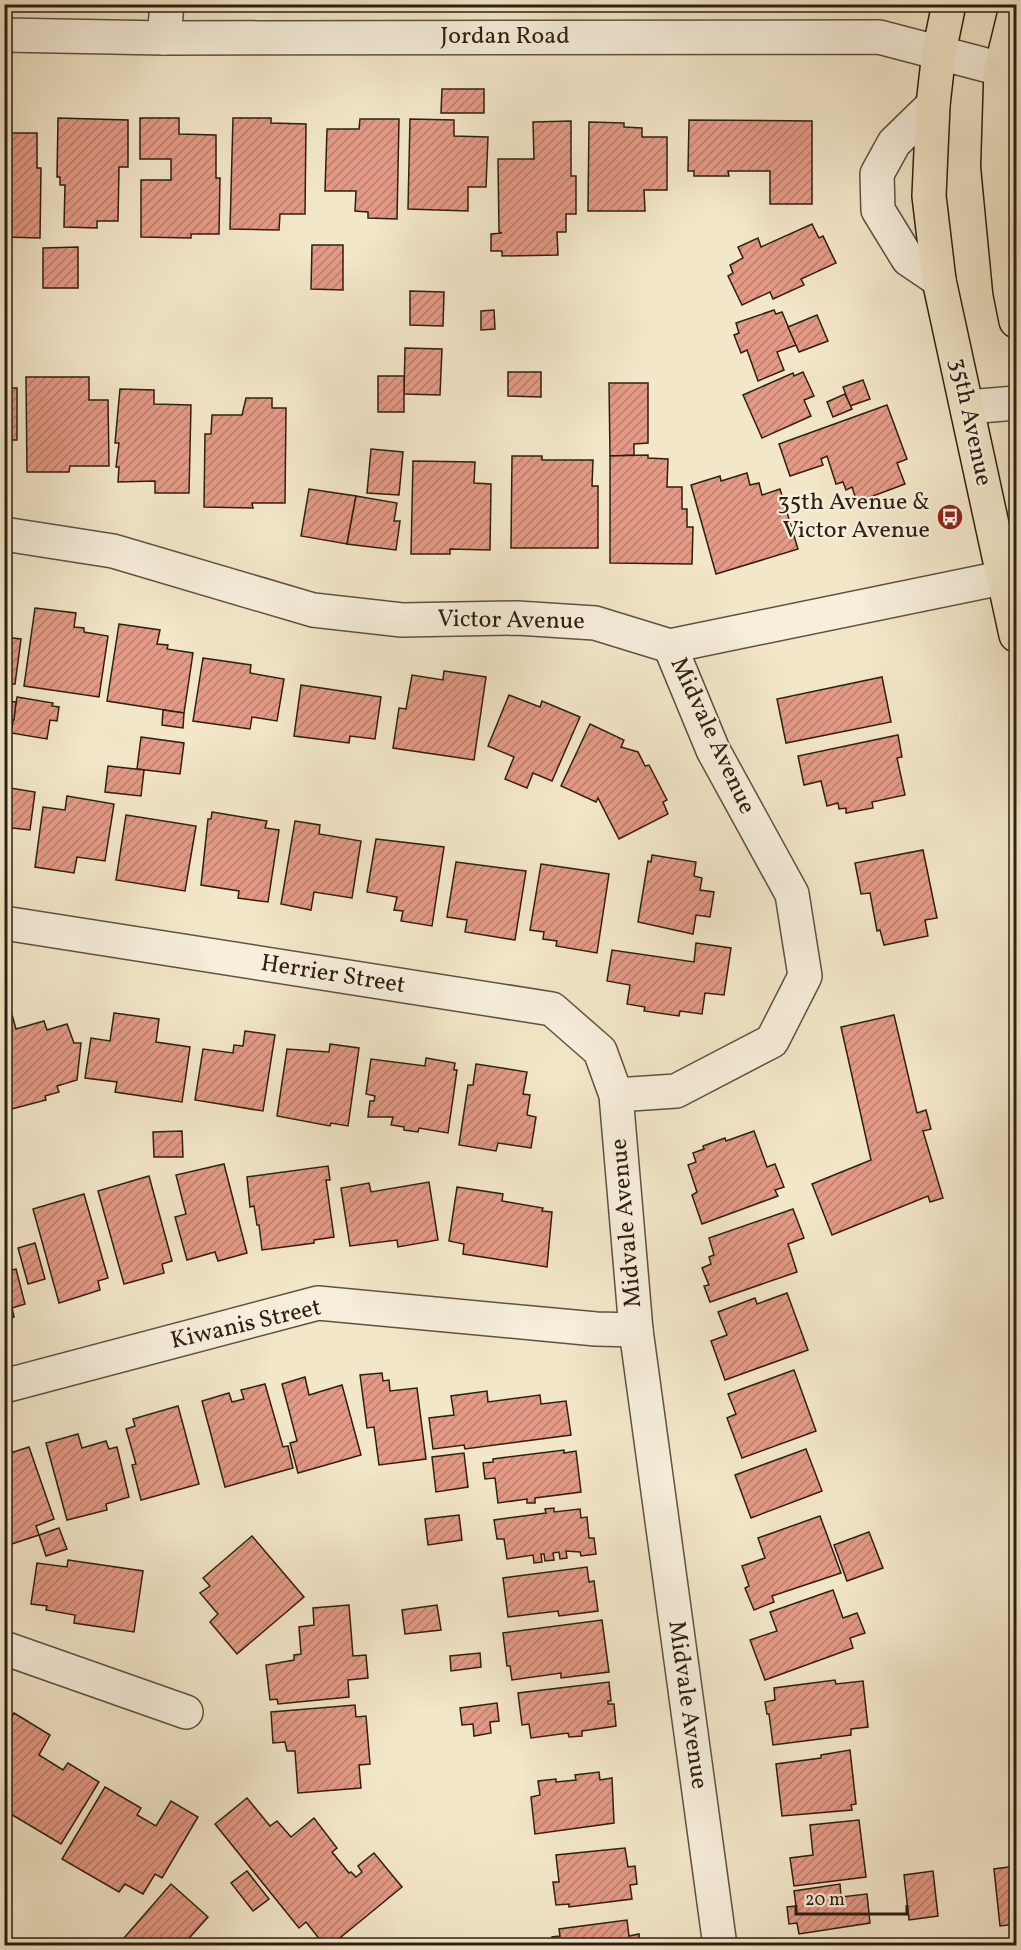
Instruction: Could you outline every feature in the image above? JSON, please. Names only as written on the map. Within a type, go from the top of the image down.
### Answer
[{"type":"main road","name":"35th Avenue","points":[[950,4],[939,52],[933,105],[929,196],[939,280],[967,407],[1010,576],[1017,635]]},
{"type":"main road","points":[[1017,8],[1001,69],[998,166],[1010,291],[1017,321]]},
{"type":"street","points":[[164,38],[167,4]]},
{"type":"street","name":"Jordan Road","points":[[4,35],[164,38],[879,37],[1001,69]]},
{"type":"street","points":[[933,105],[894,143],[877,174],[878,210],[908,259],[939,280]]},
{"type":"street","points":[[967,407],[1017,403]]},
{"type":"street","name":"Victor Avenue","points":[[4,534],[112,551],[313,610],[402,620],[517,618],[595,623],[670,646],[1010,576]]},
{"type":"street","name":"Midvale Avenue","points":[[670,646],[713,750],[792,894],[805,976],[772,1041],[676,1091],[616,1095],[636,1330],[720,1946]]},
{"type":"street","name":"Herrier Street","points":[[4,923],[552,1009],[600,1051],[616,1095]]},
{"type":"street","name":"Kiwanis Street","points":[[4,1386],[318,1303],[596,1329],[636,1330]]},
{"type":"street","points":[[4,1648],[186,1712]]},
{"type":"building","points":[[442,89],[484,89],[484,113],[441,113]]},
{"type":"building","points":[[58,118],[128,120],[128,167],[119,167],[118,221],[97,221],[97,228],[64,227],[65,185],[60,185],[60,177],[57,177]]},
{"type":"building","points":[[140,118],[179,118],[179,134],[216,135],[216,178],[220,178],[219,234],[191,234],[191,238],[141,237],[141,180],[171,180],[171,159],[140,159]]},
{"type":"building","points":[[233,118],[271,118],[271,123],[306,124],[305,214],[280,214],[279,230],[230,229]]},
{"type":"building","points":[[360,119],[399,119],[397,219],[368,218],[368,212],[355,211],[356,191],[325,191],[327,129],[359,129]]},
{"type":"building","points":[[410,119],[454,120],[454,136],[488,137],[486,187],[468,187],[468,211],[408,209]]},
{"type":"building","points":[[689,120],[812,121],[812,204],[770,204],[770,171],[728,171],[729,176],[694,176],[694,171],[688,171]]},
{"type":"building","points":[[571,121],[571,176],[576,176],[576,214],[566,214],[566,232],[557,232],[558,255],[502,256],[502,251],[491,251],[491,234],[502,233],[499,232],[498,159],[534,159],[533,122]]},
{"type":"building","points":[[589,122],[624,123],[624,127],[642,128],[642,137],[667,137],[667,190],[644,190],[645,211],[588,211]]},
{"type":"building","points":[[4,133],[37,133],[37,168],[41,168],[40,238],[4,237]]},
{"type":"building","points":[[812,224],[819,238],[823,236],[836,263],[801,279],[804,285],[773,299],[770,292],[742,305],[728,276],[733,273],[730,265],[743,258],[738,247],[758,238],[761,247]]},
{"type":"building","points":[[312,245],[343,245],[343,290],[311,289]]},
{"type":"building","points":[[78,247],[78,288],[43,288],[43,248]]},
{"type":"building","points":[[410,291],[444,292],[443,326],[410,325]]},
{"type":"building","points":[[494,310],[495,329],[481,330],[481,311]]},
{"type":"building","points":[[774,310],[776,314],[782,312],[796,345],[777,352],[784,370],[758,381],[747,350],[741,353],[734,335],[739,333],[736,323]]},
{"type":"building","points":[[817,315],[828,341],[799,352],[788,327]]},
{"type":"building","points":[[405,348],[442,349],[440,395],[404,394]]},
{"type":"building","points":[[508,372],[541,372],[541,397],[508,396]]},
{"type":"building","points":[[803,372],[814,396],[804,400],[811,416],[762,438],[743,395],[793,373],[794,376]]},
{"type":"building","points":[[378,376],[404,376],[404,412],[378,412]]},
{"type":"building","points":[[26,377],[89,377],[89,400],[108,400],[109,466],[70,466],[69,472],[27,472]]},
{"type":"building","points":[[863,380],[870,399],[850,406],[843,387]]},
{"type":"building","points":[[609,383],[648,383],[648,443],[634,444],[634,455],[610,456]]},
{"type":"building","points":[[4,388],[17,388],[17,440],[4,440]]},
{"type":"building","points":[[120,389],[154,390],[154,404],[191,405],[189,493],[155,493],[155,481],[118,482],[119,467],[116,467],[119,443],[115,443]]},
{"type":"building","points":[[845,394],[852,409],[833,417],[827,402]]},
{"type":"building","points":[[246,398],[272,398],[272,408],[286,408],[285,503],[252,503],[253,508],[204,507],[205,434],[211,434],[212,415],[242,415]]},
{"type":"building","points":[[887,405],[907,459],[897,463],[905,484],[857,502],[852,487],[846,490],[843,482],[836,484],[827,456],[821,459],[823,465],[790,476],[779,444]]},
{"type":"building","points":[[371,449],[403,452],[399,495],[367,493]]},
{"type":"building","points":[[648,455],[648,458],[668,459],[667,487],[682,487],[682,509],[687,509],[687,527],[693,527],[692,564],[610,563],[610,456]]},
{"type":"building","points":[[512,456],[542,456],[542,460],[593,460],[592,486],[598,486],[598,548],[511,548]]},
{"type":"building","points":[[413,461],[475,462],[474,483],[491,484],[490,550],[450,549],[450,554],[411,554]]},
{"type":"building","points":[[747,473],[750,485],[759,483],[762,495],[780,489],[798,549],[716,574],[691,485],[720,476],[721,481]]},
{"type":"building","points":[[309,489],[356,496],[347,544],[301,536]]},
{"type":"building","points":[[356,496],[397,503],[394,521],[400,521],[396,550],[347,544]]},
{"type":"building","points":[[35,608],[76,613],[74,627],[84,628],[84,632],[108,636],[99,697],[24,686]]},
{"type":"building","points":[[119,624],[160,630],[157,644],[168,645],[167,649],[193,653],[184,713],[107,701]]},
{"type":"building","points":[[4,637],[21,639],[15,684],[11,684],[9,701],[4,701]]},
{"type":"building","points":[[203,658],[251,665],[250,673],[284,679],[277,721],[252,717],[250,729],[193,721]]},
{"type":"building","points":[[444,671],[486,677],[474,760],[393,748],[399,708],[406,709],[412,675],[443,680]]},
{"type":"building","points":[[882,677],[891,722],[786,743],[777,699]]},
{"type":"building","points":[[301,685],[381,697],[375,739],[350,736],[349,743],[294,736]]},
{"type":"building","points":[[509,695],[540,707],[542,701],[580,717],[552,781],[533,773],[527,788],[505,779],[514,757],[488,746]]},
{"type":"building","points":[[17,697],[53,703],[52,706],[59,707],[57,721],[50,720],[47,739],[11,733]]},
{"type":"building","points":[[4,701],[16,702],[14,720],[4,719]]},
{"type":"building","points":[[163,710],[184,713],[183,728],[162,725]]},
{"type":"building","points":[[590,724],[624,740],[621,747],[638,752],[645,766],[649,765],[667,800],[663,802],[668,814],[619,839],[598,798],[596,802],[561,786]]},
{"type":"building","points":[[898,735],[902,757],[897,758],[905,795],[872,802],[873,808],[846,813],[846,808],[839,809],[838,803],[827,806],[821,781],[804,785],[798,756]]},
{"type":"building","points":[[141,737],[184,743],[180,774],[137,769]]},
{"type":"building","points":[[108,766],[144,770],[141,796],[105,792]]},
{"type":"building","points":[[4,787],[35,792],[30,830],[4,827]]},
{"type":"building","points":[[67,796],[114,804],[105,861],[77,857],[74,873],[35,867],[43,807],[65,810]]},
{"type":"building","points":[[212,812],[267,821],[265,828],[279,830],[268,902],[238,898],[239,891],[201,885],[208,819],[211,819]]},
{"type":"building","points":[[126,815],[196,826],[185,891],[116,880]]},
{"type":"building","points":[[295,821],[320,825],[319,834],[361,841],[352,898],[314,892],[311,910],[281,904]]},
{"type":"building","points":[[376,839],[444,847],[432,926],[401,921],[403,911],[394,910],[397,897],[367,892]]},
{"type":"building","points":[[923,850],[937,918],[925,920],[928,936],[884,945],[880,930],[877,931],[870,893],[861,894],[855,863]]},
{"type":"building","points":[[652,855],[696,862],[694,876],[702,878],[700,890],[714,892],[710,917],[696,915],[693,934],[638,922],[648,861],[651,862]]},
{"type":"building","points":[[456,862],[526,871],[515,940],[465,932],[467,920],[447,917]]},
{"type":"building","points":[[541,864],[609,874],[597,953],[556,946],[557,941],[543,939],[544,932],[530,930]]},
{"type":"building","points":[[696,943],[731,948],[724,995],[705,993],[702,1014],[680,1011],[679,1016],[644,1011],[645,1007],[627,1004],[630,985],[607,981],[612,950],[694,962]]},
{"type":"building","points":[[7,997],[16,1029],[44,1021],[47,1030],[67,1024],[74,1043],[81,1043],[77,1080],[57,1086],[59,1092],[45,1096],[46,1100],[4,1111],[4,998]]},
{"type":"building","points":[[114,1013],[159,1019],[156,1042],[190,1047],[182,1102],[115,1092],[117,1082],[85,1078],[91,1038],[110,1041]]},
{"type":"building","points":[[894,1015],[917,1113],[926,1110],[931,1129],[923,1131],[943,1198],[930,1202],[928,1196],[832,1235],[812,1184],[871,1160],[841,1027]]},
{"type":"building","points":[[245,1031],[275,1035],[263,1111],[195,1100],[203,1049],[233,1053],[234,1045],[243,1046]]},
{"type":"building","points":[[330,1044],[359,1048],[348,1126],[331,1123],[330,1126],[277,1116],[287,1049],[329,1052]]},
{"type":"building","points":[[426,1058],[455,1063],[454,1070],[457,1070],[448,1133],[419,1128],[418,1132],[404,1130],[404,1127],[391,1125],[393,1117],[368,1117],[370,1101],[374,1101],[375,1096],[366,1094],[371,1059],[425,1066]]},
{"type":"building","points":[[476,1064],[527,1072],[523,1094],[530,1095],[527,1115],[536,1117],[531,1148],[498,1143],[496,1151],[459,1145],[468,1085],[473,1085]]},
{"type":"building","points":[[182,1131],[183,1157],[154,1157],[153,1132]]},
{"type":"building","points":[[754,1131],[767,1167],[775,1164],[784,1187],[775,1190],[778,1196],[702,1224],[692,1195],[697,1192],[688,1165],[696,1162],[693,1153],[704,1149],[703,1146],[725,1138],[726,1141]]},
{"type":"building","points":[[224,1164],[247,1253],[218,1261],[215,1252],[187,1260],[175,1217],[186,1214],[176,1175]]},
{"type":"building","points":[[328,1166],[330,1180],[326,1180],[334,1237],[314,1240],[314,1243],[262,1250],[254,1206],[250,1207],[247,1177]]},
{"type":"building","points":[[149,1176],[172,1261],[162,1264],[164,1273],[124,1284],[98,1191]]},
{"type":"building","points":[[429,1182],[438,1240],[398,1247],[397,1240],[350,1246],[341,1188],[369,1183],[371,1192]]},
{"type":"building","points":[[457,1187],[503,1194],[502,1201],[543,1208],[542,1211],[552,1212],[547,1267],[463,1254],[464,1244],[449,1241]]},
{"type":"building","points":[[84,1194],[108,1278],[98,1281],[100,1290],[59,1303],[33,1209]]},
{"type":"building","points":[[793,1209],[804,1238],[788,1244],[797,1272],[710,1302],[704,1286],[709,1285],[702,1268],[711,1264],[709,1257],[714,1255],[709,1238]]},
{"type":"building","points":[[35,1243],[45,1279],[28,1284],[18,1248]]},
{"type":"building","points":[[4,1264],[6,1272],[16,1269],[25,1304],[12,1308],[14,1317],[4,1320]]},
{"type":"building","points":[[787,1293],[808,1350],[725,1380],[711,1341],[727,1335],[718,1312],[755,1298],[757,1304]]},
{"type":"building","points":[[794,1370],[816,1431],[742,1458],[727,1418],[736,1414],[728,1394]]},
{"type":"building","points":[[382,1373],[383,1381],[389,1380],[390,1391],[417,1388],[426,1459],[379,1465],[374,1427],[367,1428],[360,1375]]},
{"type":"building","points":[[305,1377],[309,1395],[342,1385],[361,1455],[298,1473],[290,1443],[297,1441],[282,1384]]},
{"type":"building","points":[[265,1384],[283,1447],[288,1446],[293,1468],[225,1487],[202,1401],[229,1393],[232,1402],[244,1399],[241,1390]]},
{"type":"building","points":[[487,1391],[488,1402],[540,1395],[541,1404],[566,1401],[571,1435],[465,1449],[464,1445],[433,1449],[429,1418],[454,1415],[451,1396]]},
{"type":"building","points":[[178,1406],[199,1484],[141,1500],[132,1465],[136,1464],[126,1429],[135,1426],[133,1419]]},
{"type":"building","points":[[78,1434],[82,1448],[106,1441],[109,1449],[117,1447],[129,1497],[106,1504],[107,1510],[67,1520],[46,1443]]},
{"type":"building","points":[[29,1447],[54,1519],[36,1526],[39,1535],[6,1546],[4,1455]]},
{"type":"building","points":[[806,1449],[822,1491],[751,1518],[735,1475]]},
{"type":"building","points":[[564,1450],[564,1453],[576,1451],[581,1492],[535,1498],[535,1503],[527,1503],[527,1499],[498,1503],[495,1478],[485,1479],[483,1463],[493,1462],[493,1459]]},
{"type":"building","points":[[464,1453],[468,1487],[436,1492],[432,1457]]},
{"type":"building","points":[[554,1508],[554,1512],[580,1509],[581,1518],[587,1517],[589,1538],[594,1538],[596,1554],[581,1556],[580,1552],[566,1551],[567,1558],[560,1559],[559,1552],[553,1553],[554,1560],[545,1561],[544,1554],[541,1554],[542,1562],[534,1563],[533,1555],[507,1559],[504,1539],[497,1539],[494,1520],[546,1513],[545,1509]]},
{"type":"building","points":[[459,1515],[462,1540],[428,1545],[425,1519]]},
{"type":"building","points":[[820,1516],[841,1573],[772,1596],[774,1602],[754,1610],[745,1588],[749,1586],[742,1566],[765,1558],[758,1538]]},
{"type":"building","points":[[59,1528],[67,1549],[46,1556],[39,1535]]},
{"type":"building","points":[[869,1532],[883,1568],[847,1581],[834,1545]]},
{"type":"building","points":[[252,1536],[304,1597],[237,1654],[210,1622],[218,1614],[200,1593],[210,1586],[203,1578]]},
{"type":"building","points":[[68,1560],[143,1571],[134,1632],[74,1623],[75,1615],[46,1610],[47,1606],[31,1604],[37,1563],[67,1567]]},
{"type":"building","points":[[587,1567],[589,1582],[594,1581],[598,1611],[559,1616],[558,1611],[508,1617],[503,1578]]},
{"type":"building","points":[[833,1590],[843,1618],[857,1613],[865,1633],[850,1638],[853,1648],[765,1680],[750,1640],[777,1631],[770,1612]]},
{"type":"building","points":[[349,1605],[353,1656],[366,1655],[368,1678],[348,1680],[349,1697],[278,1704],[277,1699],[270,1700],[266,1665],[294,1660],[294,1655],[301,1654],[299,1627],[314,1625],[313,1608]]},
{"type":"building","points":[[437,1605],[441,1630],[405,1634],[402,1610]]},
{"type":"building","points":[[602,1620],[609,1672],[561,1678],[561,1673],[512,1680],[510,1666],[507,1666],[503,1633]]},
{"type":"building","points":[[480,1653],[481,1667],[451,1671],[450,1656]]},
{"type":"building","points":[[835,1680],[836,1684],[863,1681],[868,1727],[851,1729],[851,1735],[773,1745],[765,1702],[775,1700],[774,1688]]},
{"type":"building","points":[[609,1682],[611,1701],[608,1701],[608,1704],[614,1704],[616,1726],[582,1731],[582,1736],[569,1737],[568,1733],[531,1738],[529,1724],[522,1725],[518,1693]]},
{"type":"building","points":[[497,1703],[499,1721],[490,1722],[491,1733],[474,1736],[473,1724],[462,1725],[460,1708]]},
{"type":"building","points":[[355,1705],[356,1717],[366,1716],[370,1764],[359,1765],[361,1788],[298,1793],[295,1751],[287,1751],[285,1742],[273,1743],[271,1712]]},
{"type":"building","points":[[14,1713],[50,1735],[39,1755],[63,1770],[68,1763],[99,1782],[61,1844],[4,1810],[4,1729]]},
{"type":"building","points":[[850,1750],[856,1804],[851,1805],[852,1810],[782,1816],[776,1764],[821,1758],[821,1755]]},
{"type":"building","points":[[599,1772],[600,1780],[612,1778],[614,1823],[535,1834],[531,1797],[540,1795],[538,1781],[576,1780],[575,1775]]},
{"type":"building","points":[[105,1787],[141,1808],[137,1815],[156,1826],[171,1801],[198,1817],[162,1878],[155,1874],[143,1894],[125,1884],[119,1892],[62,1859]]},
{"type":"building","points":[[247,1798],[270,1826],[277,1821],[291,1837],[314,1818],[337,1848],[332,1852],[349,1873],[351,1872],[356,1877],[362,1872],[358,1866],[374,1853],[402,1887],[330,1946],[325,1946],[306,1922],[299,1928],[215,1824]]},
{"type":"building","points":[[859,1820],[866,1877],[794,1886],[790,1858],[813,1855],[810,1825]]},
{"type":"building","points":[[625,1848],[628,1867],[635,1866],[637,1884],[630,1885],[632,1899],[569,1907],[569,1904],[556,1905],[553,1882],[559,1882],[556,1855]]},
{"type":"building","points":[[1016,1866],[1016,1924],[1000,1926],[994,1869]]},
{"type":"building","points":[[247,1871],[269,1899],[253,1911],[231,1883]]},
{"type":"building","points":[[933,1871],[938,1916],[909,1920],[904,1875]]},
{"type":"building","points":[[171,1884],[208,1917],[182,1946],[117,1946]]},
{"type":"building","points":[[840,1884],[841,1897],[867,1894],[870,1923],[799,1934],[797,1923],[789,1924],[787,1907],[796,1906],[794,1891]]},
{"type":"building","points":[[627,1920],[629,1936],[639,1934],[640,1946],[553,1946],[552,1937],[560,1936],[559,1929]]},
{"type":"place","name":"35th Avenue & Victor Avenue","points":[[950,517]]}]
